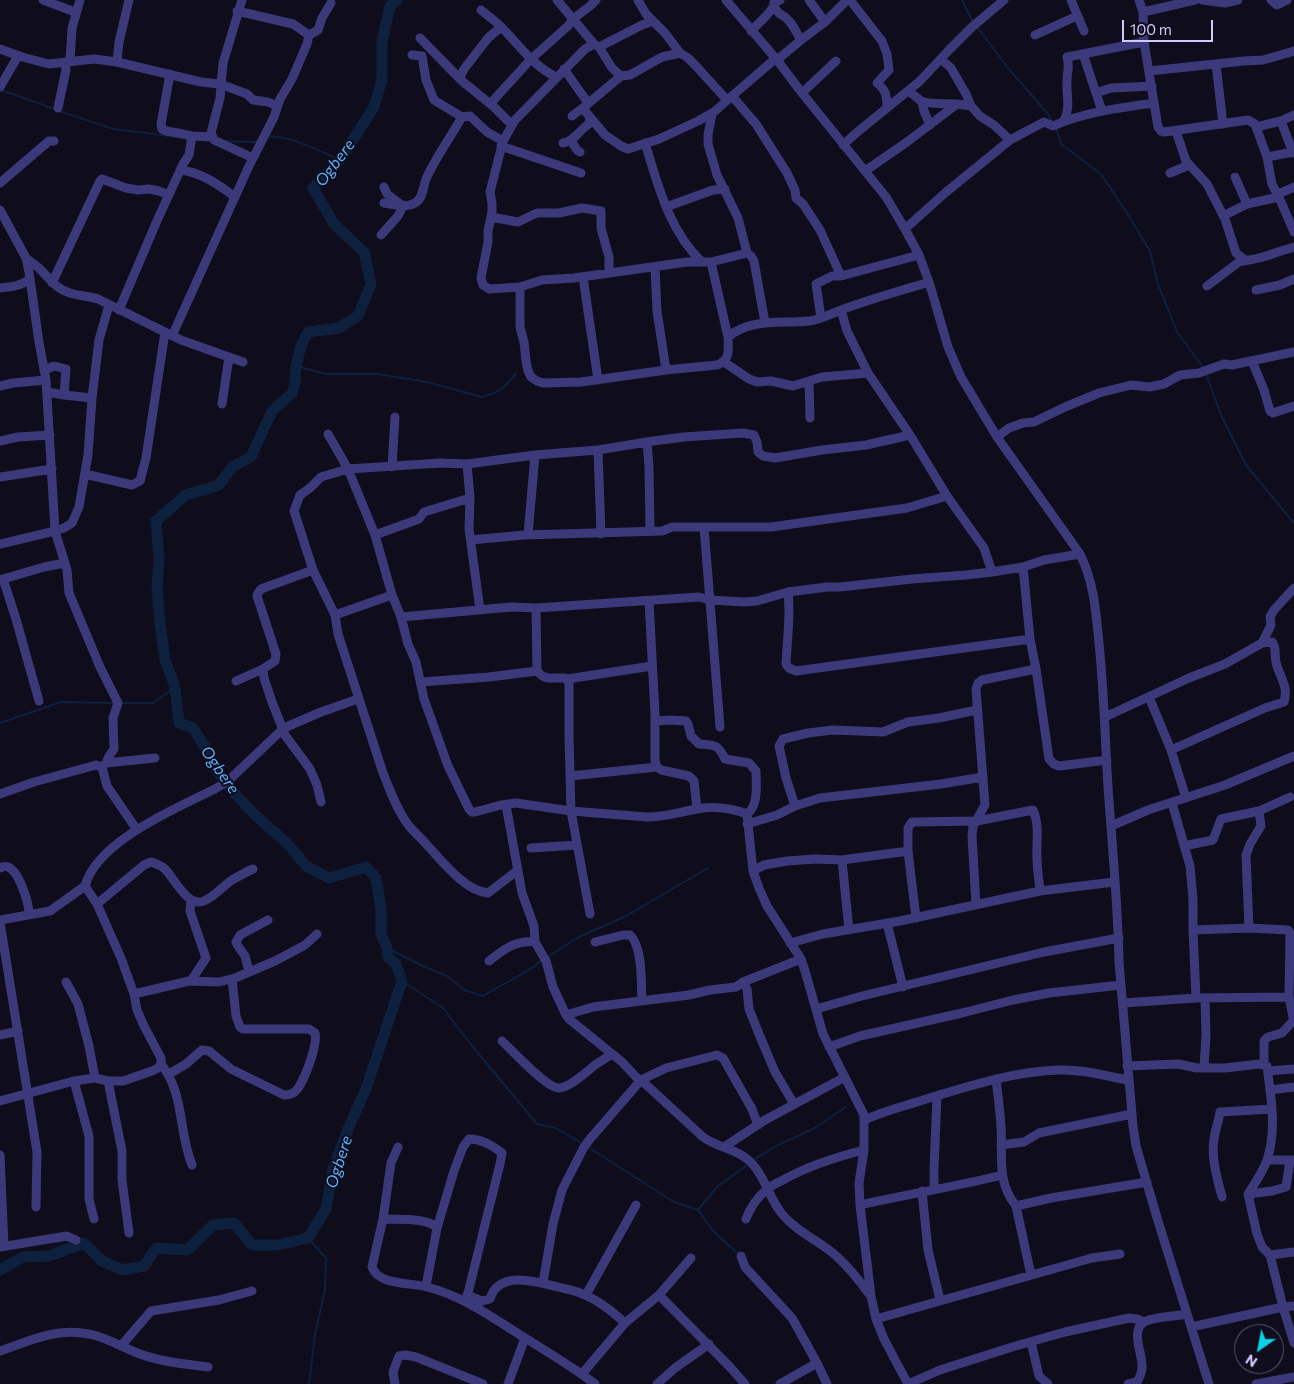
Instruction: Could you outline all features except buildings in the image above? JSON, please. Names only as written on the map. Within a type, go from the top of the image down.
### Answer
[{"type":"street","points":[[58,108],[68,62],[75,12],[80,0]]},
{"type":"street","points":[[117,62],[118,42],[129,0]]},
{"type":"street","points":[[242,0],[223,63],[220,98],[211,133],[214,140],[253,158]]},
{"type":"street","points":[[557,0],[597,45],[612,68],[621,76]]},
{"type":"street","points":[[490,104],[531,58],[596,0]]},
{"type":"street","points":[[638,0],[646,14],[680,52],[696,65],[756,124],[787,173],[795,190],[796,198],[803,204],[820,230],[841,276]]},
{"type":"street","points":[[726,0],[886,197],[919,255],[948,346],[961,377],[996,437],[1080,554],[1090,578],[1102,664],[1110,826],[1122,1003],[1128,1080],[1136,1146],[1209,1384]]},
{"type":"street","points":[[809,0],[825,22]]},
{"type":"street","points":[[564,69],[586,105],[585,111],[606,135],[628,148],[658,139],[712,114],[729,98],[825,22],[848,0],[880,38],[888,54],[889,70],[877,83],[885,90],[887,108]]},
{"type":"street","points":[[844,145],[920,81],[975,25],[1004,0]]},
{"type":"street","points":[[1071,0],[1084,31]]},
{"type":"street","points":[[1139,0],[1143,12],[1144,42],[1158,127],[1161,131],[1248,120],[1252,122],[1256,127],[1267,157],[1272,184],[1294,232]]},
{"type":"street","points":[[1143,12],[1173,2],[1195,0]]},
{"type":"street","points":[[1202,0],[1225,2],[1235,0]]},
{"type":"street","points":[[1270,0],[1277,5],[1287,0]]},
{"type":"street","points":[[45,1],[75,12]]},
{"type":"street","points":[[85,474],[132,485],[140,481],[169,334],[236,197],[277,106],[292,79],[309,35],[318,30],[322,18],[331,3]]},
{"type":"street","points":[[752,31],[777,3]]},
{"type":"street","points":[[777,3],[779,15],[788,19],[801,40]]},
{"type":"street","points":[[481,10],[497,23],[531,58],[548,73],[556,77]]},
{"type":"street","points":[[238,11],[293,24],[309,35]]},
{"type":"street","points":[[1035,35],[1077,16]]},
{"type":"street","points":[[653,21],[585,49],[511,124],[502,144],[490,192],[492,203],[491,217],[481,282],[484,287],[489,289],[520,287],[542,280],[583,277],[687,262],[706,262],[747,253]]},
{"type":"street","points":[[460,78],[464,69],[488,38],[501,27]]},
{"type":"street","points":[[420,38],[462,81],[511,124]]},
{"type":"street","points":[[1058,124],[1068,108],[1066,80],[1069,65],[1067,57],[1144,42]]},
{"type":"street","points":[[0,49],[18,56],[50,64],[94,58],[117,62],[201,82],[220,84],[247,94],[253,100],[268,102],[277,106]]},
{"type":"street","points":[[1149,71],[1262,60],[1294,51]]},
{"type":"street","points":[[572,116],[621,76],[630,75],[662,57],[680,52]]},
{"type":"street","points":[[1083,54],[1102,111]]},
{"type":"street","points":[[412,55],[422,56],[426,80],[434,100],[462,117],[470,116],[502,144],[581,173]]},
{"type":"street","points":[[0,88],[18,56]]},
{"type":"street","points":[[941,59],[951,68],[971,106],[980,116],[994,125],[1010,140]]},
{"type":"street","points":[[802,93],[836,61]]},
{"type":"street","points":[[1216,64],[1223,124]]},
{"type":"street","points":[[170,74],[161,127],[166,131],[192,136],[213,137]]},
{"type":"street","points":[[1096,93],[1111,88],[1152,86]]},
{"type":"street","points":[[908,91],[922,102],[971,106]]},
{"type":"street","points":[[922,102],[930,126]]},
{"type":"street","points":[[905,229],[945,193],[1010,140],[1044,122],[1058,124],[1102,111],[1154,103]]},
{"type":"street","points":[[865,171],[930,126],[957,104]]},
{"type":"street","points":[[712,114],[708,144],[717,175],[738,218],[747,253],[754,261],[765,323]]},
{"type":"street","points":[[1256,127],[1281,121],[1294,115]]},
{"type":"street","points":[[384,203],[403,206],[416,203],[422,196],[423,187],[433,165],[462,117]]},
{"type":"street","points":[[580,152],[567,142],[589,124],[590,117]]},
{"type":"street","points":[[1267,157],[1293,152],[1281,121]]},
{"type":"street","points":[[1176,130],[1189,164],[1207,184],[1223,216],[1236,252],[1242,260]]},
{"type":"street","points":[[119,310],[156,222],[189,155],[192,136]]},
{"type":"street","points":[[0,183],[49,141],[54,140]]},
{"type":"street","points":[[520,287],[520,327],[528,371],[531,377],[543,383],[581,382],[666,370],[717,366],[724,362],[728,354],[728,337],[706,262],[693,253],[677,230],[666,207],[645,143]]},
{"type":"street","points":[[1170,173],[1189,164]]},
{"type":"street","points":[[180,170],[202,176],[236,197]]},
{"type":"street","points":[[1235,177],[1247,204]]},
{"type":"street","points":[[52,283],[100,180],[102,179],[126,188],[159,190],[169,195]]},
{"type":"street","points":[[1223,216],[1247,204],[1278,195],[1292,186]]},
{"type":"street","points":[[384,187],[387,194],[403,206]]},
{"type":"street","points":[[666,207],[713,190],[725,189]]},
{"type":"street","points":[[381,234],[398,216],[403,206]]},
{"type":"street","points":[[491,217],[518,222],[537,213],[560,213],[582,208],[601,211],[601,228],[608,257],[609,273]]},
{"type":"street","points":[[0,210],[26,258],[30,276],[48,392],[55,531],[67,570],[69,593],[100,667],[118,703],[113,718],[114,749],[104,765],[107,786],[137,830]]},
{"type":"street","points":[[1208,286],[1242,260],[1259,258],[1294,247]]},
{"type":"street","points":[[821,318],[816,284],[832,276],[841,276],[919,255]]},
{"type":"street","points":[[26,258],[52,283],[71,293],[98,299],[169,334],[243,362]]},
{"type":"street","points":[[655,267],[657,310],[666,370]]},
{"type":"street","points":[[0,288],[24,284],[38,268]]},
{"type":"street","points":[[583,277],[598,380]]},
{"type":"street","points":[[1256,290],[1280,285],[1294,279]]},
{"type":"street","points":[[728,337],[740,328],[751,325],[811,321],[929,282]]},
{"type":"street","points":[[20,285],[32,290]]},
{"type":"street","points":[[0,544],[55,531],[72,523],[78,507],[85,474],[99,340],[109,305]]},
{"type":"street","points":[[841,310],[847,331],[868,373],[910,435],[947,496],[984,548],[992,572]]},
{"type":"street","points":[[996,437],[1009,428],[1023,423],[1034,422],[1099,393],[1131,385],[1149,387],[1164,384],[1180,375],[1199,373],[1224,364],[1232,365],[1294,352]]},
{"type":"street","points":[[222,404],[229,357]]},
{"type":"street","points":[[1252,361],[1270,411],[1274,413],[1294,406]]},
{"type":"street","points":[[724,362],[749,379],[757,382],[770,381],[793,386],[822,377],[868,373]]},
{"type":"street","points":[[44,370],[54,366],[66,369],[64,395]]},
{"type":"street","points":[[0,386],[46,380]]},
{"type":"street","points":[[809,381],[810,418]]},
{"type":"street","points":[[48,392],[92,398]]},
{"type":"street","points":[[392,467],[394,417]]},
{"type":"street","points":[[518,870],[488,893],[482,892],[467,884],[409,826],[390,792],[358,699],[338,634],[335,615],[312,570],[294,511],[300,495],[321,477],[348,469],[440,463],[467,464],[535,455],[598,450],[700,436],[743,433],[754,435],[758,452],[763,456],[775,458],[866,445],[910,435]]},
{"type":"street","points":[[328,434],[348,469],[375,535],[392,595],[416,662],[424,699],[448,766],[472,812],[506,805],[522,804],[571,811],[658,817],[697,809],[724,808],[747,819],[777,816],[795,806],[820,798],[941,784],[983,776]]},
{"type":"street","points":[[0,441],[18,437],[50,435]]},
{"type":"street","points":[[647,442],[650,531]]},
{"type":"street","points":[[598,450],[601,534]]},
{"type":"street","points":[[528,535],[535,455]]},
{"type":"street","points":[[467,464],[470,498],[469,529],[480,610]]},
{"type":"street","points":[[0,477],[52,469]]},
{"type":"street","points":[[471,540],[528,535],[662,531],[672,527],[750,528],[794,524],[907,508],[947,496]]},
{"type":"street","points":[[375,535],[419,519],[424,512],[470,498]]},
{"type":"street","points":[[704,527],[720,727]]},
{"type":"street","points":[[401,617],[512,607],[536,608],[699,597],[710,600],[757,601],[788,592],[827,587],[840,588],[992,572],[1080,554]]},
{"type":"street","points":[[39,701],[22,637],[1,580],[64,563]]},
{"type":"street","points":[[1023,567],[1030,639],[1049,759],[1059,766],[1107,760]]},
{"type":"street","points":[[236,681],[263,669],[275,661],[276,654],[257,596],[258,593],[261,589],[312,570]]},
{"type":"street","points":[[1262,643],[1271,625],[1270,617],[1274,610],[1294,588]]},
{"type":"street","points":[[788,592],[786,664],[789,668],[796,671],[1030,639]]},
{"type":"street","points":[[335,615],[392,595]]},
{"type":"street","points":[[649,601],[655,721],[654,758],[658,767]]},
{"type":"street","points":[[536,608],[537,670],[544,677],[552,679],[565,678],[567,680],[652,666]]},
{"type":"street","points":[[1105,717],[1189,678],[1225,664],[1262,643],[1272,642],[1275,645],[1276,664],[1284,680],[1286,695],[1284,702],[1265,708],[1171,750]]},
{"type":"street","points":[[263,669],[264,678],[285,735],[310,769],[317,785],[321,802]]},
{"type":"street","points":[[976,905],[972,836],[973,826],[985,805],[976,689],[978,683],[982,680],[1036,669]]},
{"type":"street","points":[[421,682],[489,677],[537,670]]},
{"type":"street","points":[[567,680],[569,688],[571,811],[590,914]]},
{"type":"street","points":[[1149,697],[1171,750],[1186,798]]},
{"type":"street","points":[[36,1207],[37,1152],[0,921],[50,911],[85,886],[101,858],[137,830],[228,781],[284,728],[358,699]]},
{"type":"street","points":[[795,806],[779,746],[783,739],[833,730],[883,732],[908,722],[977,710]]},
{"type":"street","points":[[655,721],[672,720],[686,722],[691,736],[699,744],[720,748],[725,759],[749,764],[756,771],[755,796],[747,819],[753,871],[767,906],[801,959],[823,1034],[859,1104],[864,1120],[864,1150],[859,1183],[863,1240],[871,1296],[876,1319],[884,1339],[908,1384],[940,1370],[1074,1330],[1129,1318],[1144,1322],[1187,1314]]},
{"type":"street","points":[[1110,826],[1148,810],[1225,786],[1294,756]]},
{"type":"street","points":[[0,794],[34,782],[96,765],[154,758]]},
{"type":"street","points":[[570,776],[658,767],[665,771],[689,776],[694,781],[697,809]]},
{"type":"street","points":[[1184,846],[1213,840],[1220,819],[1259,810],[1290,797]]},
{"type":"street","points":[[1172,803],[1191,873],[1193,930],[1206,1035],[1204,1068]]},
{"type":"street","points":[[506,805],[522,893],[534,926],[535,942],[546,961],[553,988],[566,1015],[622,1062],[702,1137],[709,1142],[737,1152],[748,1159],[755,1166],[782,1214],[793,1226],[834,1254],[871,1296]]},
{"type":"street","points":[[916,918],[908,851],[908,828],[912,822],[977,820],[1033,810],[1036,816],[1037,827],[1040,891]]},
{"type":"street","points":[[1249,928],[1246,856],[1250,844],[1261,826],[1259,810]]},
{"type":"street","points":[[531,848],[577,845]]},
{"type":"street","points":[[753,871],[764,865],[787,861],[842,860],[908,851]]},
{"type":"street","points":[[842,860],[849,930]]},
{"type":"street","points":[[97,904],[151,862],[159,864],[165,869],[191,900],[197,902],[203,902],[234,879],[253,869]]},
{"type":"street","points":[[0,868],[9,867],[22,886],[27,899],[29,914]]},
{"type":"street","points":[[790,943],[823,934],[916,918],[1040,891],[1114,882]]},
{"type":"street","points":[[85,886],[97,904],[121,958],[144,1026],[161,1058],[161,1064],[169,1074],[178,1096],[187,1152],[192,1164]]},
{"type":"street","points":[[191,900],[190,911],[206,958],[191,981]]},
{"type":"street","points":[[249,971],[245,956],[236,942],[240,935],[268,920]]},
{"type":"street","points":[[887,923],[903,987]]},
{"type":"street","points":[[1193,930],[1249,928],[1285,929],[1289,931],[1289,997],[1294,1022],[1282,1033],[1268,1037],[1264,1042],[1273,1134],[1267,1160],[1260,1176],[1248,1194],[1257,1234],[1262,1247],[1270,1255],[1294,1343]]},
{"type":"street","points":[[134,994],[191,981],[218,982],[232,978],[265,966],[305,945],[317,934]]},
{"type":"street","points":[[595,942],[623,935],[630,935],[634,939],[640,967],[642,1001]]},
{"type":"street","points":[[816,1009],[1044,952],[1119,938]]},
{"type":"street","points":[[489,961],[500,952],[515,944],[525,941],[535,942]]},
{"type":"street","points":[[566,1015],[593,1007],[689,995],[736,986],[801,959]]},
{"type":"street","points":[[169,1074],[186,1064],[202,1050],[209,1051],[231,1069],[284,1095],[293,1094],[296,1090],[304,1077],[314,1049],[316,1042],[315,1033],[309,1028],[243,1029],[240,1027],[236,1016],[232,978]]},
{"type":"street","points":[[66,982],[78,1004],[95,1078]]},
{"type":"street","points":[[743,982],[748,989],[749,1009],[759,1034],[775,1072],[794,1104]]},
{"type":"street","points":[[829,1047],[860,1036],[1013,1000],[1048,993],[1121,986]]},
{"type":"street","points":[[1122,1003],[1201,998],[1289,997]]},
{"type":"street","points":[[0,1035],[18,1031]]},
{"type":"street","points":[[502,1041],[541,1079],[558,1088],[574,1081],[612,1054]]},
{"type":"street","points":[[543,1283],[553,1224],[562,1190],[584,1147],[641,1080],[666,1068],[717,1055],[723,1058],[752,1109],[758,1125]]},
{"type":"street","points":[[0,1101],[74,1081],[95,1078],[108,1081],[123,1081],[158,1068],[161,1064]]},
{"type":"street","points":[[1128,1066],[1178,1064],[1204,1068],[1225,1068],[1259,1064],[1266,1068],[1294,1070]]},
{"type":"street","points":[[864,1120],[937,1096],[1019,1074],[1061,1070],[1128,1080]]},
{"type":"street","points":[[724,1147],[794,1104],[845,1078]]},
{"type":"street","points":[[996,1080],[1001,1127],[1002,1175],[1010,1198],[1016,1206],[1030,1275]]},
{"type":"street","points":[[74,1081],[89,1136],[89,1200],[94,1219]]},
{"type":"street","points":[[108,1081],[122,1150],[122,1180],[129,1233]]},
{"type":"street","points":[[1270,1090],[1294,1087]]},
{"type":"street","points":[[934,1189],[937,1096]]},
{"type":"street","points":[[1222,1196],[1213,1158],[1214,1137],[1220,1112],[1272,1109]]},
{"type":"street","points":[[1001,1145],[1024,1142],[1039,1133],[1132,1114]]},
{"type":"street","points":[[426,1286],[437,1225],[454,1171],[469,1139],[481,1141],[492,1145],[502,1153],[467,1298]]},
{"type":"street","points":[[398,1147],[391,1163],[372,1267],[374,1272],[380,1277],[405,1284],[426,1286],[482,1301],[490,1300],[493,1290],[510,1280],[543,1283],[586,1295],[625,1323]]},
{"type":"street","points":[[746,1219],[767,1188],[797,1172],[864,1150]]},
{"type":"street","points":[[0,1155],[2,1247],[66,1236],[76,1240]]},
{"type":"street","points":[[1248,1194],[1286,1187],[1292,1160],[1267,1160]]},
{"type":"street","points":[[860,1205],[922,1191],[970,1184],[1002,1175]]},
{"type":"street","points":[[1016,1206],[1147,1182]]},
{"type":"street","points":[[922,1191],[928,1250],[940,1300]]},
{"type":"street","points":[[586,1295],[636,1205]]},
{"type":"street","points":[[382,1220],[412,1220],[437,1225]]},
{"type":"street","points":[[1270,1255],[1294,1252]]},
{"type":"street","points":[[876,1319],[1092,1258],[1120,1254]]},
{"type":"street","points":[[741,1256],[746,1267],[792,1318],[827,1384]]},
{"type":"street","points":[[582,1374],[625,1323],[659,1295],[691,1258]]},
{"type":"street","points":[[121,1346],[151,1311],[219,1300],[252,1291]]},
{"type":"street","points":[[659,1295],[709,1344],[745,1384]]},
{"type":"street","points":[[467,1298],[595,1384]]},
{"type":"street","points":[[1191,1327],[1294,1306]]},
{"type":"street","points":[[1128,1384],[1137,1382],[1141,1374],[1142,1366],[1137,1334],[1144,1322]]},
{"type":"street","points":[[0,1351],[38,1338],[66,1333],[82,1333],[102,1338],[141,1354],[177,1363],[208,1367]]},
{"type":"street","points":[[508,1384],[525,1338]]},
{"type":"street","points":[[1031,1342],[1039,1376],[1048,1384]]},
{"type":"street","points":[[657,1384],[675,1368],[709,1344]]},
{"type":"street","points":[[395,1384],[393,1372],[400,1356],[405,1355],[416,1357],[483,1384]]},
{"type":"street","points":[[780,1384],[817,1363]]},
{"type":"street","points":[[1256,1384],[1283,1381],[1294,1377]]},
{"type":"waterway","name":"Ogbere","points":[[0,1270],[23,1257],[49,1256],[84,1243],[102,1261],[122,1270],[144,1266],[156,1248],[187,1250],[213,1225],[234,1223],[252,1245],[278,1245],[308,1238],[326,1209],[333,1169],[366,1089],[402,981],[396,964],[388,957],[387,948],[381,934],[381,909],[376,878],[366,867],[329,878],[306,866],[287,843],[257,817],[236,795],[217,771],[193,728],[179,723],[175,687],[165,660],[160,623],[157,588],[159,559],[156,521],[186,495],[219,485],[232,467],[251,457],[272,411],[292,393],[301,346],[308,332],[339,328],[358,316],[371,284],[364,252],[334,224],[313,188],[340,160],[374,107],[382,80],[382,41],[390,6],[397,0]]},
{"type":"waterway","points":[[962,0],[973,22]]},
{"type":"waterway","points":[[978,28],[1008,68],[1048,114],[1052,122]]},
{"type":"waterway","points":[[2,90],[54,109]]},
{"type":"waterway","points":[[59,111],[113,129],[178,137]]},
{"type":"waterway","points":[[1056,128],[1061,144],[1101,174],[1127,213],[1150,251],[1158,284],[1177,332],[1203,367]]},
{"type":"waterway","points":[[268,136],[295,141],[340,160]]},
{"type":"waterway","points":[[225,141],[257,141]]},
{"type":"waterway","points":[[296,366],[326,374],[377,374],[427,382],[482,397],[503,388],[516,374]]},
{"type":"waterway","points":[[1206,374],[1222,417],[1246,465],[1294,523]]},
{"type":"waterway","points":[[121,703],[153,703],[175,687]]},
{"type":"waterway","points":[[0,723],[61,702],[114,703]]},
{"type":"waterway","points":[[546,958],[577,938],[626,916],[708,868]]},
{"type":"waterway","points":[[387,948],[447,976],[464,990],[483,996],[532,968],[542,960]]},
{"type":"waterway","points":[[402,981],[443,1008],[537,1124],[556,1128],[583,1144]]},
{"type":"waterway","points":[[753,1160],[778,1145],[813,1129],[846,1107]]},
{"type":"waterway","points":[[588,1147],[674,1202],[698,1210],[713,1231],[736,1252]]},
{"type":"waterway","points":[[698,1210],[717,1187],[747,1165]]},
{"type":"waterway","points":[[308,1238],[326,1258],[325,1289],[315,1335],[309,1384]]}]
